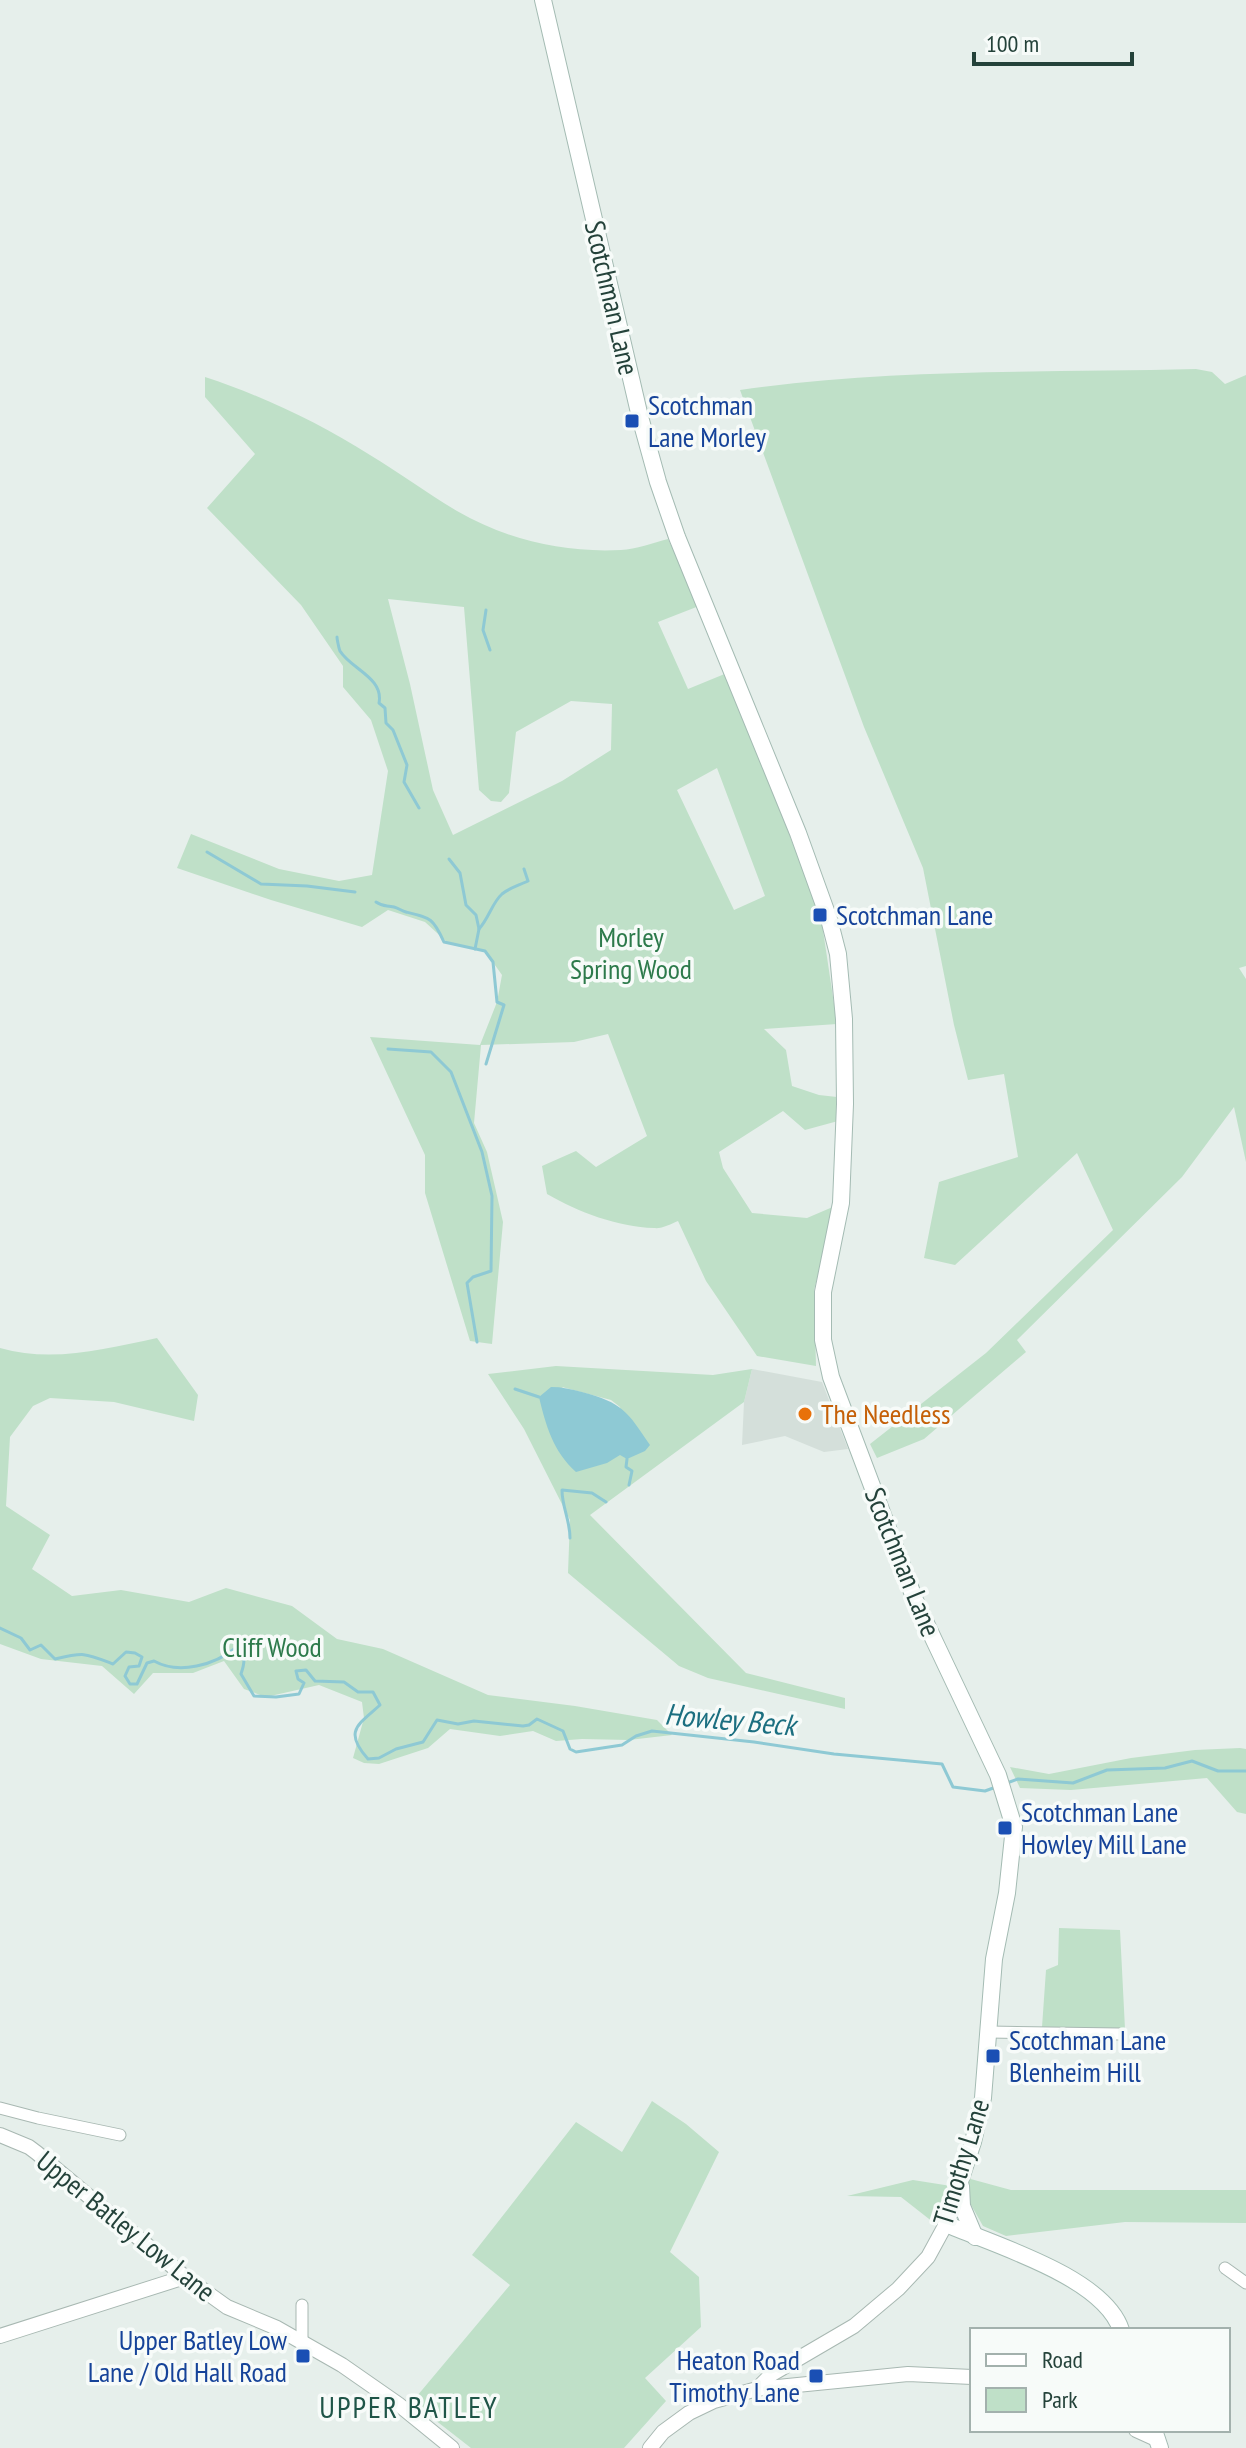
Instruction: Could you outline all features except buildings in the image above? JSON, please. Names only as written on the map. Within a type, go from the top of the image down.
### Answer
[{"type":"main road","name":"Scotchman Lane","points":[[543,0],[658,482],[677,537],[798,833],[829,919],[838,954],[844,1019],[845,1104],[841,1203],[823,1292],[823,1340],[831,1377],[915,1600],[998,1775]]},
{"type":"main road","name":"Timothy Lane","points":[[946,2224],[973,2142],[983,2098],[994,1959],[1012,1859],[1014,1827],[998,1775]]},
{"type":"main road","points":[[960,2181],[962,2206],[975,2237]]},
{"type":"main road","points":[[946,2224],[1073,2279],[1101,2301],[1120,2328]]},
{"type":"street","points":[[989,2032],[1119,2034]]},
{"type":"street","points":[[0,2108],[120,2135]]},
{"type":"street","name":"Upper Batley Low Lane","points":[[0,2135],[37,2153],[185,2277],[227,2307],[277,2328],[342,2365],[398,2404],[452,2448]]},
{"type":"street","name":"Timothy Lane","points":[[650,2448],[663,2432],[689,2413],[714,2401],[757,2389],[772,2374],[854,2326],[898,2289],[928,2257],[946,2224]]},
{"type":"street","points":[[1225,2268],[1246,2283]]},
{"type":"street","points":[[0,2336],[185,2277]]},
{"type":"street","points":[[302,2305],[302,2342]]},
{"type":"street","points":[[757,2389],[908,2374],[970,2377]]},
{"type":"shaded area","points":[[752,1369],[822,1382],[848,1449],[824,1452],[785,1436],[742,1445],[744,1402]]},
{"type":"green space","points":[[1196,369],[1212,372],[1225,384],[1246,375],[1246,966],[1239,968],[1246,979],[1246,1162],[1234,1107],[1182,1177],[1017,1340],[1026,1352],[924,1439],[877,1458],[870,1444],[986,1353],[1113,1230],[1077,1153],[955,1265],[924,1258],[939,1182],[1018,1157],[1004,1074],[968,1080],[923,868],[864,727],[740,390],[911,375]]},
{"type":"green space","name":"Morley Spring Wood","points":[[205,377],[269,402],[351,443],[457,511],[516,537],[557,547],[600,550],[627,549],[668,539],[699,606],[658,622],[688,689],[727,673],[821,917],[837,1024],[764,1029],[786,1050],[792,1086],[837,1097],[838,1121],[805,1130],[783,1111],[719,1152],[723,1168],[752,1213],[807,1218],[835,1206],[814,1290],[816,1366],[757,1356],[706,1281],[678,1221],[657,1228],[626,1225],[572,1207],[547,1194],[542,1166],[576,1151],[596,1167],[647,1136],[608,1034],[574,1042],[481,1045],[474,1123],[487,1152],[503,1222],[492,1344],[470,1341],[425,1193],[425,1155],[370,1037],[480,1045],[497,1002],[502,975],[485,951],[448,943],[425,922],[388,910],[362,927],[177,868],[191,834],[279,869],[339,881],[372,875],[388,771],[371,720],[343,687],[343,666],[301,605],[207,508],[255,454],[205,397]],"holes":[[[388,599],[464,607],[479,790],[491,801],[501,802],[509,793],[516,732],[571,701],[612,704],[611,750],[562,781],[453,835],[433,790]],[[717,768],[765,896],[734,910],[677,790]]]},
{"type":"green space","name":"Cliff Wood","points":[[157,1338],[198,1395],[194,1421],[114,1402],[50,1398],[33,1406],[10,1437],[6,1506],[50,1535],[32,1569],[72,1596],[121,1590],[189,1602],[226,1588],[292,1606],[337,1639],[383,1649],[488,1695],[657,1720],[672,1735],[629,1740],[556,1741],[533,1731],[500,1736],[450,1729],[428,1748],[379,1764],[364,1763],[353,1758],[364,1718],[362,1702],[319,1685],[266,1697],[244,1689],[224,1661],[193,1673],[153,1673],[134,1694],[102,1666],[41,1659],[0,1644],[0,1348],[39,1354],[78,1353]]},
{"type":"green space","points":[[556,1366],[713,1375],[752,1369],[744,1402],[590,1515],[746,1673],[845,1698],[845,1709],[708,1678],[679,1666],[568,1573],[570,1520],[524,1429],[488,1374]],"holes":[[[562,1387],[611,1400],[620,1407],[627,1458],[620,1454]]]},
{"type":"green space","points":[[1246,1749],[1246,1814],[1237,1812],[1207,1778],[1071,1790],[1020,1788],[1010,1767],[1049,1774],[1131,1758]]},
{"type":"green space","points":[[1059,1928],[1120,1930],[1125,2029],[1042,2027],[1046,1970],[1058,1965]]},
{"type":"green space","points":[[652,2101],[719,2152],[670,2252],[699,2277],[701,2327],[645,2378],[666,2401],[624,2448],[471,2448],[412,2402],[510,2285],[472,2255],[576,2122],[622,2152]]},
{"type":"green space","points":[[967,2178],[1011,2190],[1246,2190],[1246,2223],[1125,2222],[1006,2236],[983,2226],[970,2203]]},
{"type":"green space","points":[[913,2180],[951,2186],[938,2226],[901,2197],[847,2196]]},
{"type":"water","points":[[551,1387],[566,1388],[607,1400],[629,1416],[650,1445],[645,1451],[627,1459],[620,1455],[607,1463],[576,1472],[556,1447],[544,1418],[539,1397]]},
{"type":"waterway","points":[[486,610],[483,630],[490,650]]},
{"type":"waterway","points":[[337,637],[340,651],[377,687],[379,703],[385,708],[386,723],[393,730],[407,765],[404,782],[419,808]]},
{"type":"waterway","points":[[207,852],[261,884],[355,892]]},
{"type":"waterway","points":[[449,859],[460,873],[466,905],[476,915],[479,929],[475,949]]},
{"type":"waterway","points":[[479,929],[502,894],[528,881],[524,869]]},
{"type":"waterway","points":[[376,902],[426,918],[434,924],[444,942],[485,951],[493,962],[497,1002],[504,1005],[486,1064]]},
{"type":"waterway","points":[[388,1049],[431,1052],[451,1072],[482,1152],[492,1196],[491,1271],[473,1277],[467,1283],[477,1342]]},
{"type":"waterway","points":[[515,1389],[539,1397]]},
{"type":"waterway","points":[[627,1459],[626,1467],[632,1471],[629,1485]]},
{"type":"waterway","points":[[570,1538],[562,1490],[592,1493],[606,1502]]},
{"type":"waterway","name":"Howley Beck","points":[[0,1628],[21,1638],[30,1650],[41,1645],[55,1659],[85,1655],[113,1664],[126,1652],[135,1653],[142,1657],[139,1666],[129,1667],[125,1676],[130,1684],[137,1684],[147,1663],[154,1661],[174,1667],[197,1666],[218,1659],[237,1647],[244,1660],[241,1674],[254,1696],[299,1694],[304,1683],[298,1679],[296,1671],[306,1670],[315,1681],[344,1682],[358,1692],[373,1692],[380,1705],[360,1723],[355,1735],[356,1742],[368,1759],[423,1742],[437,1720],[458,1724],[474,1721],[523,1726],[537,1719],[563,1731],[570,1749],[576,1752],[622,1745],[652,1731],[942,1764],[953,1787],[985,1791],[996,1787]]},
{"type":"waterway","name":"Howley Beck","points":[[1007,1783],[1018,1779],[1073,1783],[1107,1770],[1165,1768],[1192,1761],[1218,1771],[1246,1771]]},
{"type":"place","name":"Scotchman Lane Morley","points":[[632,421]]},
{"type":"place","name":"Scotchman Lane","points":[[820,915]]},
{"type":"place","name":"The Needless","points":[[805,1414]]},
{"type":"place","name":"Scotchman Lane Howley Mill Lane","points":[[1005,1828]]},
{"type":"place","name":"Scotchman Lane Blenheim Hill","points":[[993,2056]]},
{"type":"place","name":"Upper Batley Low Lane / Old Hall Road","points":[[303,2356]]},
{"type":"place","name":"Heaton Road Timothy Lane","points":[[816,2376]]},
{"type":"district","name":"UPPER BATLEY","points":[[409,2408]]}]
